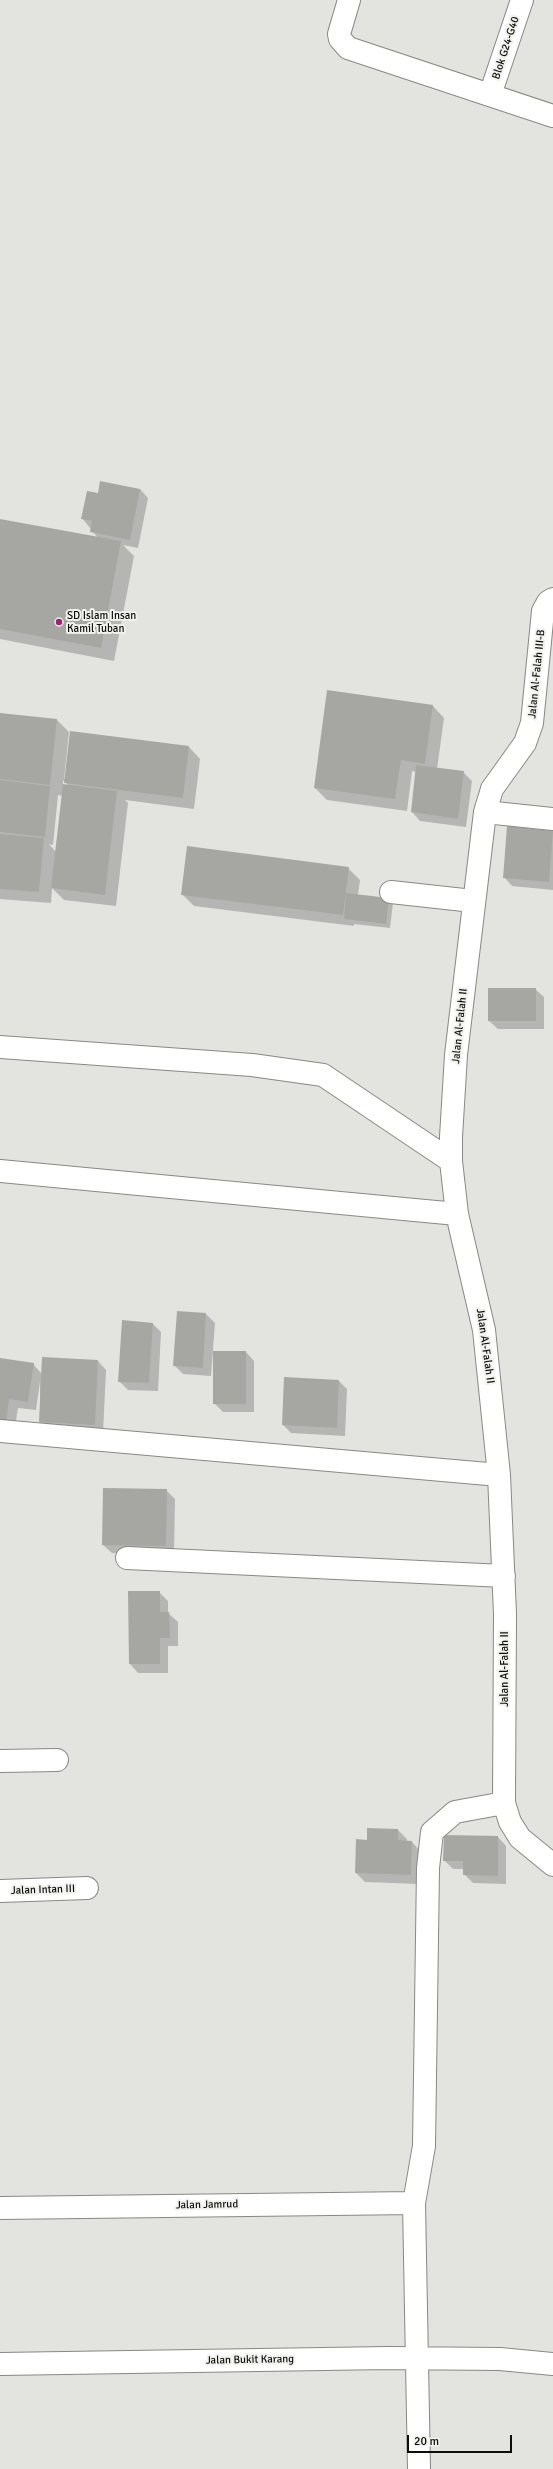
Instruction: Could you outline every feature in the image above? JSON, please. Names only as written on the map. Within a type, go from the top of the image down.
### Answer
[{"type":"street","points":[[349,0],[340,30],[340,38],[343,42],[359,52],[553,116]]},
{"type":"street","name":"Blok G24-G40","points":[[490,95],[522,0]]},
{"type":"street","name":"Jalan Al-Falah III-B","points":[[485,812],[492,789],[525,743],[532,723],[543,611],[548,602],[553,599]]},
{"type":"street","points":[[485,812],[553,819]]},
{"type":"street","name":"Jalan Al-Falah II","points":[[485,812],[473,901],[452,1098],[451,1161],[457,1214],[484,1330],[499,1475],[504,1576],[506,1684],[504,1803],[510,1822],[520,1838],[553,1865]]},
{"type":"street","points":[[391,892],[473,901]]},
{"type":"street","points":[[0,1047],[252,1065],[323,1075],[451,1161]]},
{"type":"street","points":[[0,1171],[457,1214]]},
{"type":"street","points":[[0,1431],[499,1475]]},
{"type":"street","points":[[127,1558],[504,1576]]},
{"type":"street","points":[[0,1761],[57,1760]]},
{"type":"street","points":[[418,2469],[414,2203],[424,2146],[428,1868],[432,1832],[455,1812],[504,1803]]},
{"type":"street","name":"Jalan Intan III","points":[[0,1891],[87,1888]]},
{"type":"street","name":"Jalan Jamrud","points":[[0,2208],[414,2203]]},
{"type":"street","name":"Jalan Bukit Karang","points":[[0,2364],[416,2358],[500,2359],[553,2364]]},
{"type":"building","points":[[100,481],[140,489],[130,540],[90,532],[92,521],[81,519],[87,491],[98,493]]},
{"type":"building","points":[[0,519],[121,541],[101,648],[0,629]]},
{"type":"building","points":[[327,690],[433,705],[425,764],[401,760],[395,799],[314,788]]},
{"type":"building","points":[[0,713],[57,719],[50,785],[0,779]]},
{"type":"building","points":[[70,731],[189,746],[183,798],[64,783]]},
{"type":"building","points":[[416,765],[464,771],[458,819],[411,812]]},
{"type":"building","points":[[0,780],[50,786],[45,837],[0,832]]},
{"type":"building","points":[[63,784],[117,791],[105,895],[51,888]]},
{"type":"building","points":[[507,826],[553,831],[549,882],[503,878]]},
{"type":"building","points":[[0,834],[44,838],[39,892],[0,889]]},
{"type":"building","points":[[187,846],[349,867],[343,915],[181,895]]},
{"type":"building","points":[[346,893],[389,898],[386,924],[344,919]]},
{"type":"building","points":[[488,988],[536,988],[536,1021],[488,1021]]},
{"type":"building","points":[[177,1311],[206,1313],[203,1368],[173,1366]]},
{"type":"building","points":[[122,1320],[153,1323],[149,1383],[118,1382]]},
{"type":"building","points":[[213,1351],[246,1351],[246,1404],[213,1404]]},
{"type":"building","points":[[42,1357],[98,1360],[95,1425],[39,1422]]},
{"type":"building","points":[[0,1358],[34,1363],[28,1402],[9,1399],[6,1425],[0,1424]]},
{"type":"building","points":[[284,1377],[339,1380],[337,1428],[282,1425]]},
{"type":"building","points":[[103,1488],[167,1489],[166,1546],[102,1545]]},
{"type":"building","points":[[128,1591],[160,1591],[160,1612],[169,1612],[170,1638],[160,1638],[160,1664],[129,1664]]},
{"type":"building","points":[[367,1828],[398,1829],[398,1840],[412,1841],[411,1875],[355,1873],[356,1839],[367,1840]]},
{"type":"building","points":[[444,1835],[498,1836],[498,1876],[463,1875],[463,1861],[443,1861]]},
{"type":"place","name":"SD Islam Insan Kamil Tuban","points":[[59,622]]}]
